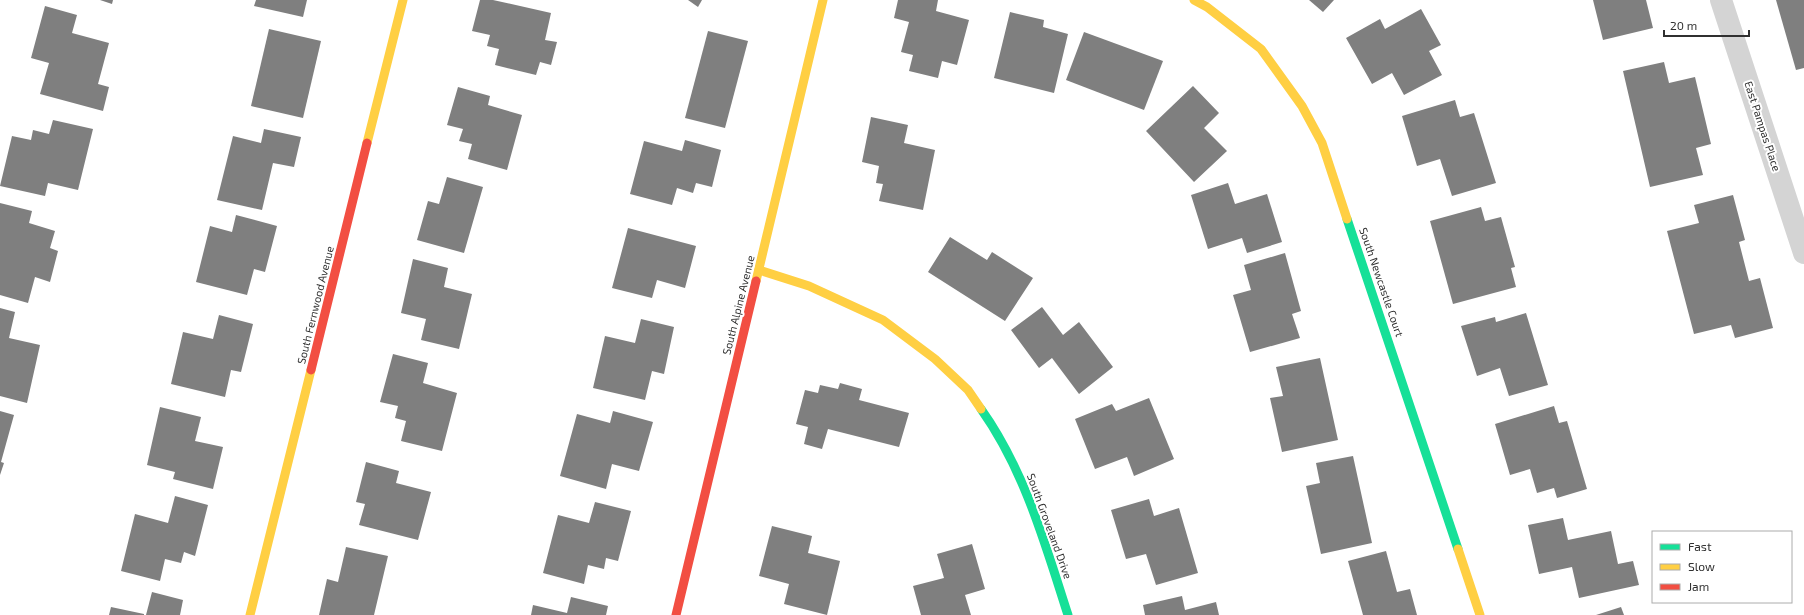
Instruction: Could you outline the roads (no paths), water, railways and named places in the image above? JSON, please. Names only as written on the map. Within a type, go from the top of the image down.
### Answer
[{"type":"street","name":"South Fernwood Avenue","points":[[250,615],[403,0]]},
{"type":"street","name":"South Alpine Avenue","points":[[676,615],[823,0]]},
{"type":"street","name":"South Newcastle Court","points":[[1194,0],[1207,7],[1261,49],[1302,106],[1322,143],[1480,615]]},
{"type":"street","name":"East Pampas Place","points":[[1721,0],[1804,253]]},
{"type":"street","name":"South Groveland Drive","points":[[759,270],[809,286],[883,320],[935,360],[968,390],[996,430],[1014,465],[1036,517],[1068,615]]}]
